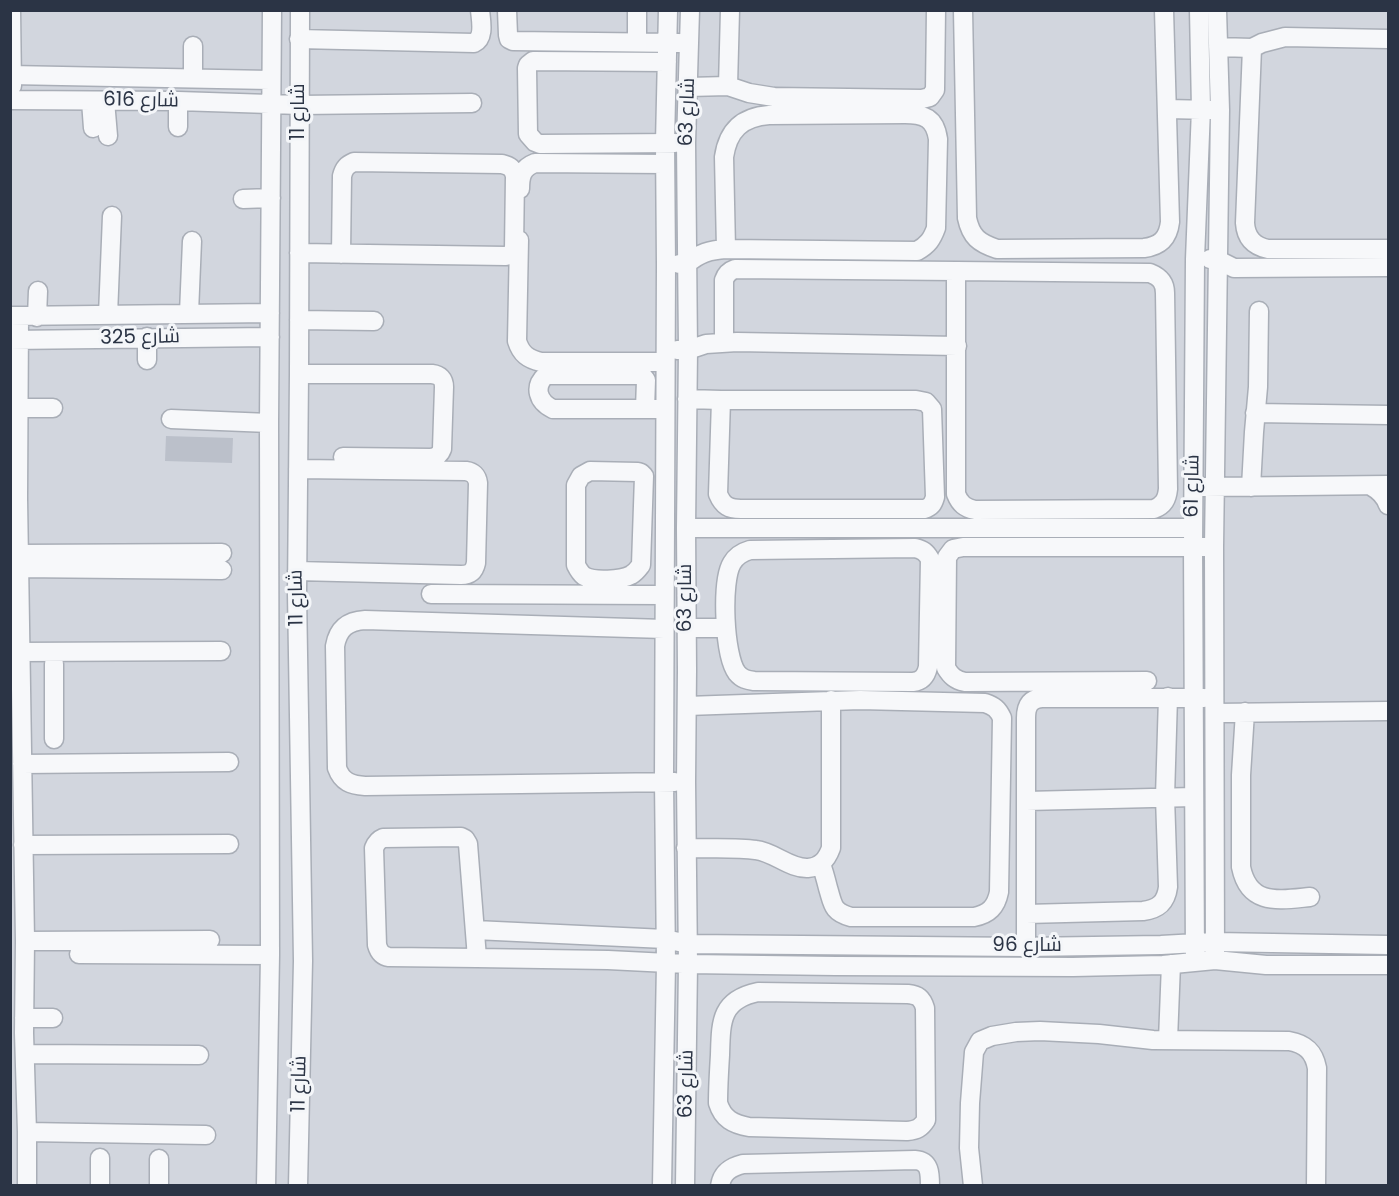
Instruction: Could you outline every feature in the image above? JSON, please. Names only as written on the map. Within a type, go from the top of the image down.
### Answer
[{"type":"street","points":[[11,10],[11,100]]},
{"type":"street","name":"شارع 11","points":[[266,1185],[270,955],[269,423],[272,10]]},
{"type":"street","name":"شارع 11","points":[[298,1185],[303,961],[297,571],[300,10]]},
{"type":"street","points":[[299,39],[474,43],[479,41],[481,36],[480,10]]},
{"type":"street","points":[[507,10],[508,36],[513,41],[689,43]]},
{"type":"street","points":[[637,42],[638,10]]},
{"type":"street","name":"شارع 63","points":[[662,1185],[666,963],[664,566],[665,143],[668,10]]},
{"type":"street","name":"شارع 63","points":[[685,1185],[688,964],[686,143],[690,10]]},
{"type":"street","points":[[729,86],[730,10]]},
{"type":"street","points":[[688,87],[729,86],[749,93],[774,97],[926,98],[933,94],[936,86],[936,10]]},
{"type":"street","points":[[963,10],[967,218],[969,229],[976,238],[985,245],[997,249],[1144,248],[1153,247],[1166,237],[1170,222],[1164,10]]},
{"type":"street","name":"شارع 61","points":[[1195,953],[1192,547],[1196,259],[1201,110],[1199,10]]},
{"type":"street","name":"شارع 61","points":[[1215,951],[1214,547],[1220,110],[1217,10]]},
{"type":"street","points":[[1218,47],[1252,48],[1285,37],[1389,39]]},
{"type":"street","points":[[193,46],[193,77]]},
{"type":"street","points":[[1252,48],[1245,223],[1249,238],[1254,244],[1268,249],[1389,249]]},
{"type":"street","points":[[667,62],[539,60],[530,62],[527,68],[528,134],[540,144],[686,143]]},
{"type":"street","name":"شارع 616","points":[[11,75],[270,80]]},
{"type":"street","name":"شارع 616","points":[[11,100],[178,101],[270,105],[472,103]]},
{"type":"street","points":[[98,101],[100,132]]},
{"type":"street","points":[[178,101],[178,127]]},
{"type":"street","points":[[1167,109],[1220,110]]},
{"type":"street","points":[[666,265],[687,264],[694,257],[715,249],[917,251],[933,238],[936,228],[937,130],[924,116],[915,114],[769,115],[747,120],[730,135],[724,156],[726,249]]},
{"type":"street","points":[[299,253],[341,254],[506,256],[514,249],[514,170],[502,164],[354,162],[348,165],[342,176],[341,254]]},
{"type":"street","points":[[665,164],[535,163],[524,169],[520,181],[517,341],[525,356],[541,362],[665,356],[706,344],[737,342],[957,346]]},
{"type":"street","points":[[243,199],[271,198]]},
{"type":"street","points":[[103,315],[112,216]]},
{"type":"street","points":[[189,313],[192,241]]},
{"type":"street","points":[[1196,259],[1218,260],[1234,268],[1389,267]]},
{"type":"street","points":[[724,343],[724,280],[726,275],[735,269],[956,271],[1150,273],[1162,280],[1166,293],[1168,489],[1163,504],[1154,509],[975,510],[963,506],[956,494],[956,271]]},
{"type":"street","points":[[100,285],[103,315]]},
{"type":"street","points":[[27,1185],[19,561],[20,408],[15,340],[22,316],[38,291]]},
{"type":"street","points":[[1251,487],[1258,387],[1259,311]]},
{"type":"street","name":"شارع 325","points":[[22,316],[270,313]]},
{"type":"street","points":[[299,320],[374,321]]},
{"type":"street","name":"شارع 325","points":[[15,340],[270,337]]},
{"type":"street","points":[[147,338],[147,360]]},
{"type":"street","points":[[298,463],[436,457],[442,449],[444,382],[437,374],[299,374]]},
{"type":"street","points":[[645,409],[646,380],[642,375],[546,375],[538,387],[541,401],[553,409],[645,409],[665,409]]},
{"type":"street","points":[[687,399],[916,400],[926,402],[932,409],[935,497],[933,502],[930,507],[924,509],[733,509],[726,506],[718,494],[721,400]]},
{"type":"street","points":[[20,408],[53,408]]},
{"type":"street","points":[[1256,413],[1389,415]]},
{"type":"street","points":[[171,419],[269,423]]},
{"type":"street","points":[[297,571],[470,574],[476,563],[478,483],[476,476],[461,471],[298,463]]},
{"type":"street","points":[[590,471],[643,474],[641,565],[636,572],[621,579],[590,578],[579,571],[576,564],[576,485],[581,476],[590,471]]},
{"type":"street","points":[[644,479],[687,472]]},
{"type":"street","points":[[1389,477],[1380,491],[1389,505]]},
{"type":"street","points":[[1193,487],[1383,485]]},
{"type":"street","points":[[686,528],[1193,528]]},
{"type":"street","points":[[1147,681],[965,682],[957,680],[946,668],[947,557],[953,549],[963,547],[1214,547]]},
{"type":"street","points":[[915,548],[922,549],[930,559],[928,667],[924,678],[918,681],[746,680],[739,676],[731,660],[726,628],[726,584],[729,569],[737,556],[743,552],[750,550],[915,548]]},
{"type":"street","points":[[19,561],[222,561]]},
{"type":"street","points":[[641,565],[664,566]]},
{"type":"street","points":[[431,594],[664,595]]},
{"type":"street","points":[[664,629],[356,620],[341,629],[335,646],[337,768],[349,784],[364,786],[686,782]]},
{"type":"street","points":[[686,628],[726,628]]},
{"type":"street","points":[[20,652],[221,651]]},
{"type":"street","points":[[22,733],[54,736],[54,664]]},
{"type":"street","points":[[665,670],[687,670]]},
{"type":"street","points":[[21,684],[54,683]]},
{"type":"street","points":[[1026,914],[1143,911],[1158,907],[1164,901],[1168,887],[1165,797],[1168,697]]},
{"type":"street","points":[[1026,946],[1026,713],[1029,704],[1033,700],[1042,698],[1193,698],[1215,712]]},
{"type":"street","points":[[687,706],[831,700],[993,705],[1002,718],[999,892],[994,906],[988,912],[974,916],[851,917],[843,915],[833,906],[821,864]]},
{"type":"street","points":[[687,848],[758,850],[798,867],[810,868],[821,864],[828,857],[831,848],[831,700]]},
{"type":"street","points":[[1194,725],[1215,712],[1389,711]]},
{"type":"street","points":[[1245,712],[1241,794],[1241,867],[1244,878],[1249,888],[1269,899],[1310,897]]},
{"type":"street","points":[[22,764],[229,762]]},
{"type":"street","points":[[1166,771],[1194,771]]},
{"type":"street","points":[[1026,801],[1194,796]]},
{"type":"street","name":"شارع 96","points":[[1195,953],[1161,945],[688,944],[665,939],[475,930],[468,844],[465,839],[461,837],[383,838],[377,841],[374,848],[377,945],[386,957],[608,960],[688,964],[1073,967],[1171,964],[1195,953],[1215,951],[1389,945]]},
{"type":"street","points":[[23,845],[229,844]]},
{"type":"street","points":[[475,930],[477,958]]},
{"type":"street","points":[[607,936],[608,960]]},
{"type":"street","points":[[25,941],[210,940]]},
{"type":"street","name":"شارع 96","points":[[1215,951],[1266,965],[1389,965]]},
{"type":"street","points":[[79,954],[270,955]]},
{"type":"street","points":[[1168,1040],[1171,964]]},
{"type":"street","points":[[836,966],[836,994]]},
{"type":"street","points":[[758,993],[836,994],[908,994],[916,995],[922,1000],[925,1008],[926,1120],[922,1126],[908,1131],[749,1127],[725,1118],[718,1103],[721,1024],[728,1009],[741,998],[758,993]]},
{"type":"street","points":[[24,1018],[53,1018]]},
{"type":"street","points":[[973,1185],[969,1148],[974,1052],[980,1041],[992,1036],[1040,1031],[1153,1040],[1289,1041],[1305,1046],[1311,1052],[1317,1068],[1316,1185]]},
{"type":"street","points":[[25,1054],[199,1055]]},
{"type":"street","points":[[27,1132],[206,1135]]},
{"type":"street","points":[[100,1185],[104,1158],[109,1185]]},
{"type":"street","points":[[159,1159],[159,1185]]},
{"type":"street","points":[[720,1185],[725,1172],[733,1166],[743,1164],[915,1160],[926,1164],[929,1168],[930,1185]]},
{"type":"shaded area","points":[[10,11],[1388,11],[1388,1185],[11,1185]]},
{"type":"building","points":[[166,436],[233,438],[232,463],[165,461]]}]
